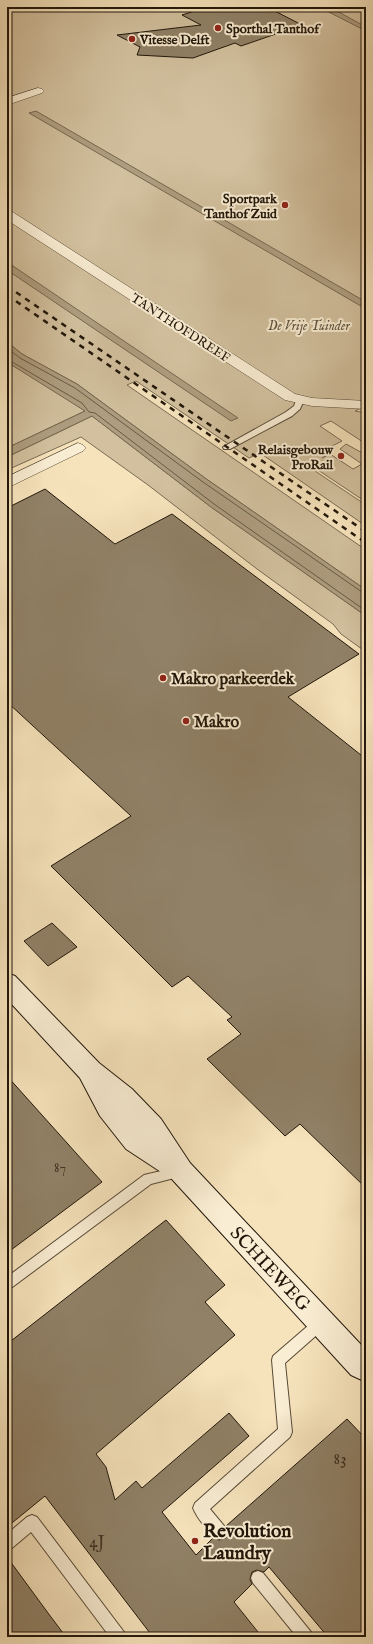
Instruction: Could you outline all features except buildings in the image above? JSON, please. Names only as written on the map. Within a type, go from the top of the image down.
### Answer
[{"type":"street","points":[[7,102],[38,91]]},
{"type":"street","name":"TANTHOFDREEF","points":[[7,214],[290,397],[312,402],[366,405]]},
{"type":"street","points":[[7,483],[78,448]]},
{"type":"street","name":"SCHIEWEG","points":[[7,983],[90,1072],[109,1108],[135,1141],[181,1171],[364,1369]]},
{"type":"lane","points":[[227,447],[289,414],[297,407],[300,400]]},
{"type":"lane","points":[[7,1284],[148,1179],[181,1171]]},
{"type":"lane","points":[[220,1532],[200,1508],[285,1432],[278,1360],[322,1322]]},
{"type":"lane","points":[[7,1543],[32,1522],[118,1637]]},
{"type":"lane","points":[[258,1578],[306,1637]]},
{"type":"green space","name":"De Vrije Tuinder","points":[[7,7],[366,7],[366,406],[355,411],[366,413],[366,444],[331,421],[320,426],[342,441],[324,450],[329,454],[322,458],[330,454],[353,469],[362,464],[340,449],[346,444],[366,455],[366,502],[318,470],[315,471],[366,505],[366,526],[260,453],[249,458],[136,381],[127,385],[366,550],[366,590],[205,478],[77,384],[22,354],[7,342]]},
{"type":"green space","points":[[7,362],[79,406],[85,411],[7,448]]},
{"type":"green space","points":[[92,416],[211,507],[366,616],[366,652],[341,634],[333,624],[257,569],[148,485],[81,437],[7,470],[7,457]]},
{"type":"water","points":[[319,7],[345,7],[335,10],[366,27],[366,31]]},
{"type":"water","points":[[36,111],[366,302],[366,309],[29,113]]},
{"type":"water","points":[[7,262],[238,418],[231,421],[7,270]]},
{"type":"water","points":[[7,342],[22,354],[77,384],[205,478],[366,590],[366,616],[211,507],[92,416],[7,457],[7,448],[85,411],[7,362]]},
{"type":"railway","points":[[7,286],[366,532]]},
{"type":"railway","points":[[7,295],[366,543]]},
{"type":"place","name":"Sporthal Tanthof","points":[[218,28]]},
{"type":"place","name":"Vitesse Delft","points":[[132,39]]},
{"type":"place","name":"Sportpark Tanthof Zuid","points":[[285,205]]},
{"type":"place","name":"Relaisgebouw ProRail","points":[[341,456]]},
{"type":"place","name":"Makro parkeerdek","points":[[163,678]]},
{"type":"place","name":"Makro","points":[[186,721]]},
{"type":"place","name":"Revolution Laundry","points":[[195,1541]]}]
